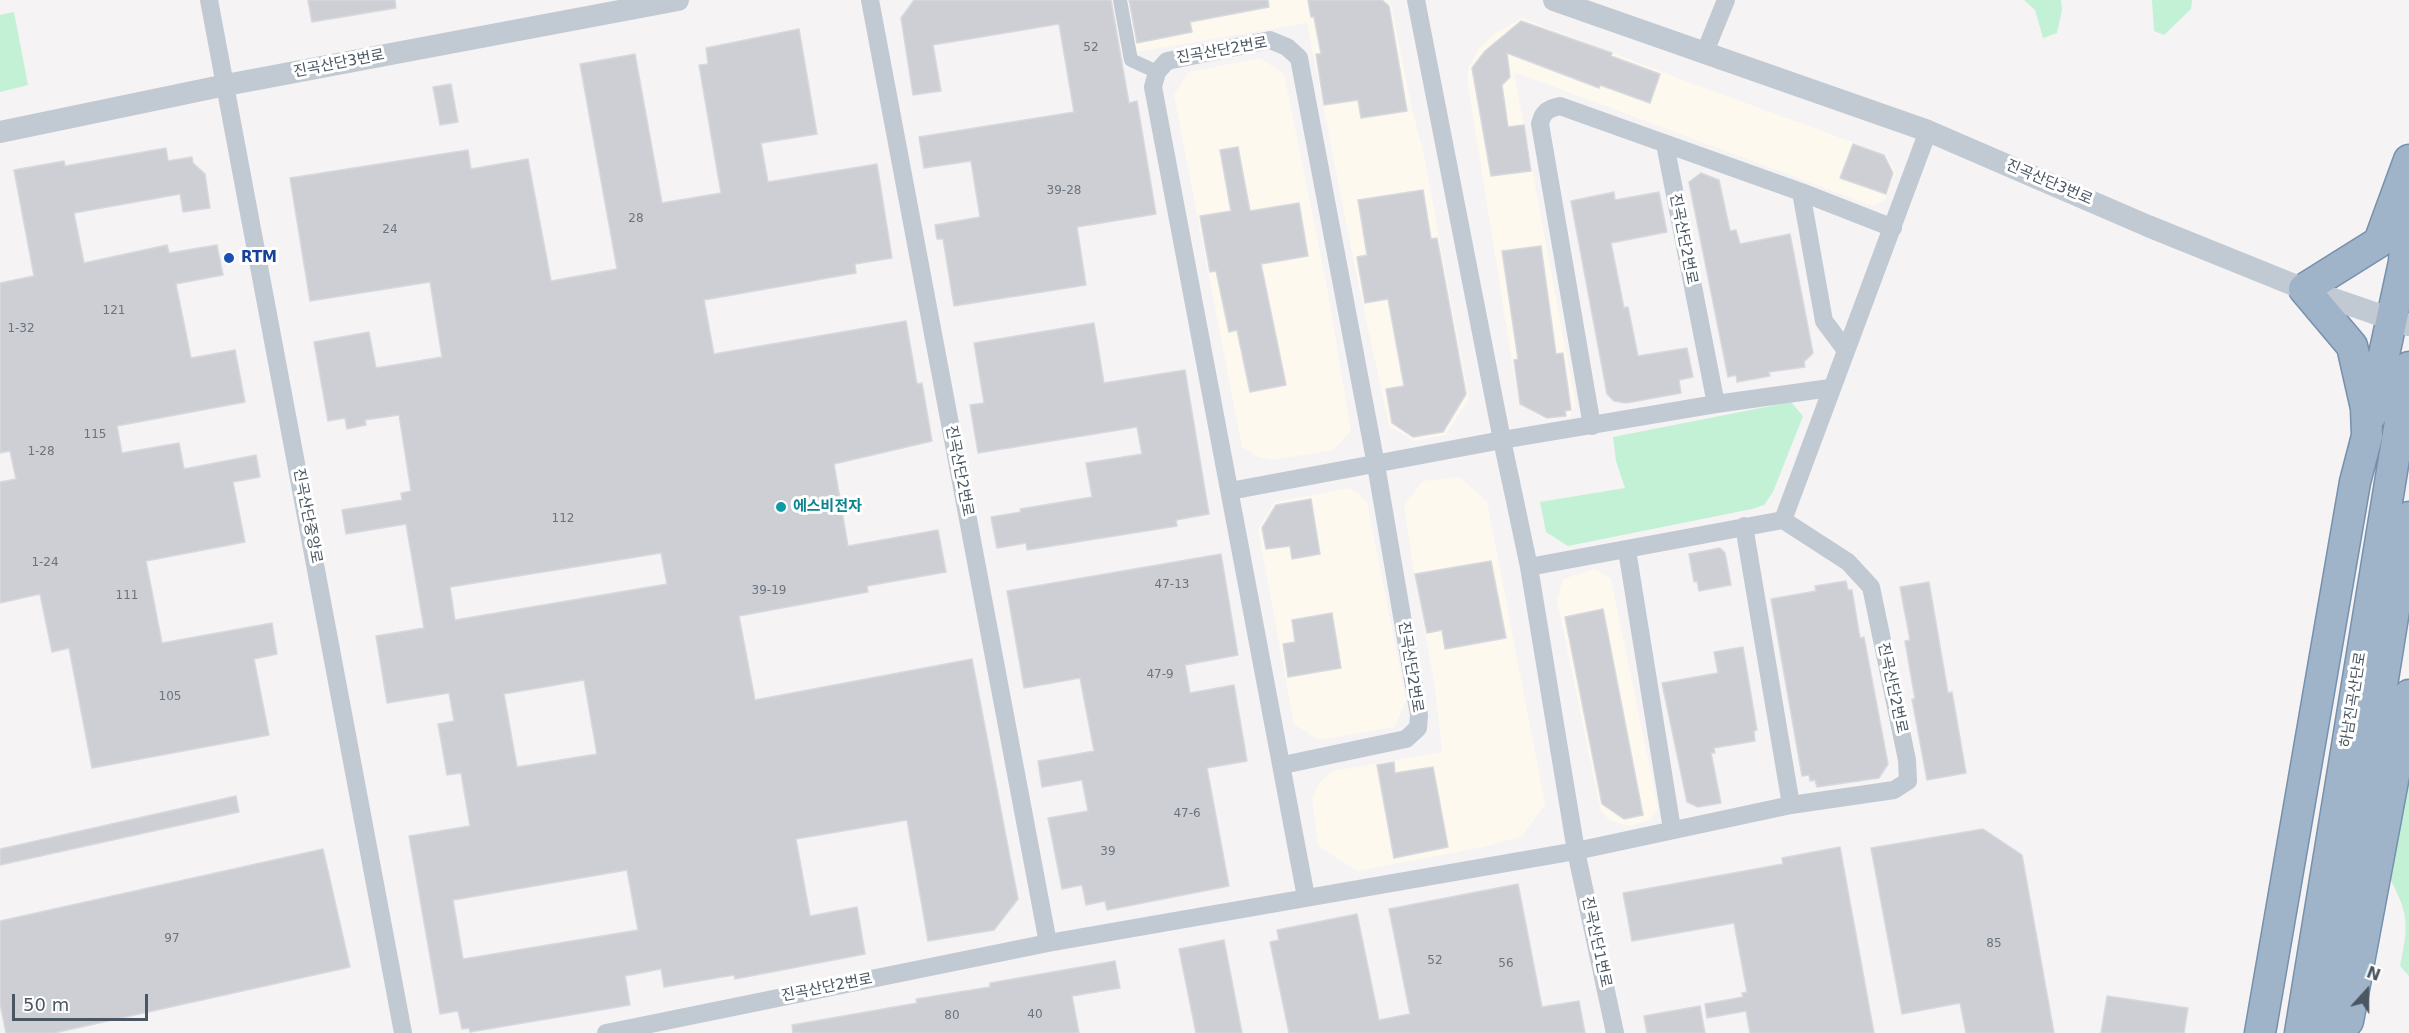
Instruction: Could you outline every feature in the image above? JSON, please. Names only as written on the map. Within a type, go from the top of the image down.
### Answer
[{"type":"highway","points":[[2367,436],[2366,408],[2352,346],[2304,289],[2379,242],[2409,160]]},
{"type":"highway","points":[[2260,1033],[2355,482],[2400,322],[2409,167]]},
{"type":"highway","name":"하남진곡산단로","points":[[2300,1033],[2409,367]]},
{"type":"highway","name":"하남진곡산단로","points":[[2326,1033],[2409,517]]},
{"type":"highway","points":[[2346,1033],[2409,695]]},
{"type":"street","name":"진곡산단중앙로","points":[[209,0],[403,1033]]},
{"type":"street","name":"진곡산단3번로","points":[[0,132],[226,85],[678,0]]},
{"type":"street","name":"진곡산단2번로","points":[[870,0],[1048,943]]},
{"type":"street","points":[[1120,0],[1131,60],[1157,72]]},
{"type":"street","points":[[1416,0],[1529,567],[1576,851]]},
{"type":"street","name":"진곡산단3번로","points":[[1554,0],[1928,131],[2148,226],[2304,289],[2400,322]]},
{"type":"street","points":[[1705,52],[1726,0]]},
{"type":"street","name":"진곡산단2번로","points":[[1283,765],[1406,740],[1418,728],[1419,715],[1376,465],[1299,58],[1287,47],[1270,40],[1167,61],[1157,72],[1154,87],[1306,897]]},
{"type":"street","points":[[1592,426],[1539,124],[1543,114],[1550,108],[1560,106],[1801,192],[1893,228]]},
{"type":"street","points":[[1529,567],[1783,520],[1830,388],[1893,228],[1928,131]]},
{"type":"street","name":"진곡산단2번로","points":[[1665,144],[1716,404]]},
{"type":"street","points":[[1801,192],[1824,321],[1845,349]]},
{"type":"street","points":[[1230,491],[1502,440],[1716,404],[1830,388]]},
{"type":"street","name":"진곡산단2번로","points":[[606,1033],[1048,943],[1576,851],[1791,805],[1894,790],[1908,781],[1907,760],[1870,587],[1848,562],[1783,520]]},
{"type":"street","points":[[1744,526],[1791,805]]},
{"type":"street","points":[[1627,550],[1672,829]]},
{"type":"street","name":"진곡산단1번로","points":[[1576,851],[1615,1033]]},
{"type":"shaded area","points":[[1115,0],[1385,0],[1391,5],[1412,109],[1424,155],[1469,400],[1445,435],[1414,441],[1389,426],[1355,268],[1307,23],[1124,54]]},
{"type":"shaded area","points":[[1522,18],[1885,154],[1896,173],[1885,200],[1873,206],[1514,72],[1576,405],[1569,417],[1546,420],[1519,405],[1467,79],[1469,67],[1478,50],[1494,34]]},
{"type":"shaded area","points":[[1260,58],[1284,74],[1327,287],[1351,431],[1333,450],[1272,460],[1256,456],[1242,447],[1174,95],[1189,72]]},
{"type":"shaded area","points":[[1459,477],[1487,501],[1545,804],[1522,836],[1484,847],[1357,871],[1318,846],[1312,798],[1320,782],[1333,771],[1442,752],[1435,688],[1404,505],[1423,481]]},
{"type":"shaded area","points":[[1349,488],[1367,502],[1406,700],[1395,727],[1318,740],[1294,724],[1258,529],[1275,502]]},
{"type":"shaded area","points":[[1595,569],[1611,579],[1658,808],[1650,820],[1630,826],[1610,821],[1601,811],[1557,601],[1563,579]]},
{"type":"green space","points":[[2024,0],[2061,0],[2062,10],[2057,33],[2043,38],[2035,10]]},
{"type":"green space","points":[[2152,0],[2192,0],[2191,9],[2164,35],[2154,31]]},
{"type":"green space","points":[[14,12],[28,85],[0,92],[0,15]]},
{"type":"green space","points":[[1791,402],[1803,416],[1773,492],[1764,505],[1568,546],[1546,532],[1540,502],[1625,488],[1616,461],[1613,437]]},
{"type":"green space","points":[[2409,754],[2409,976],[2400,966],[2405,939],[2405,919],[2400,900],[2388,875]]},
{"type":"building","points":[[308,0],[395,0],[396,8],[312,22]]},
{"type":"building","points":[[914,0],[1111,0],[1129,103],[1137,101],[1156,214],[1077,227],[1086,285],[954,306],[943,239],[937,239],[935,225],[980,217],[971,161],[924,168],[919,137],[1074,112],[1059,24],[933,45],[941,91],[913,95],[901,18]]},
{"type":"building","points":[[1129,0],[1268,0],[1269,7],[1190,22],[1192,32],[1137,43]]},
{"type":"building","points":[[1308,0],[1382,0],[1389,6],[1407,111],[1361,118],[1358,100],[1324,105],[1316,54],[1321,54],[1314,17],[1311,17]]},
{"type":"building","points":[[1521,21],[1612,53],[1611,56],[1660,74],[1650,103],[1600,85],[1599,88],[1507,53],[1510,77],[1502,85],[1508,127],[1524,125],[1531,171],[1491,176],[1472,68],[1485,51]]},
{"type":"building","points":[[799,29],[817,134],[761,143],[768,182],[877,164],[892,258],[855,264],[856,273],[704,300],[714,354],[906,321],[917,384],[922,383],[932,441],[834,464],[848,546],[938,530],[946,572],[867,586],[868,592],[739,616],[755,700],[972,659],[1018,899],[994,930],[928,941],[907,820],[796,839],[810,916],[857,907],[865,954],[735,979],[734,975],[664,987],[661,969],[625,976],[630,1005],[470,1032],[469,1028],[462,1029],[458,1011],[440,1014],[409,836],[470,826],[461,773],[447,775],[438,724],[454,721],[449,693],[387,703],[376,636],[424,628],[406,524],[346,534],[342,510],[402,500],[401,493],[411,491],[399,415],[365,420],[366,425],[347,429],[345,418],[328,421],[314,342],[369,332],[376,368],[442,357],[430,282],[310,301],[290,178],[468,150],[471,169],[528,159],[551,281],[617,269],[580,64],[635,54],[662,203],[721,193],[699,65],[708,64],[706,48]],"holes":[[[661,553],[667,584],[455,620],[450,587]],[[584,680],[597,754],[517,767],[504,694]],[[627,870],[638,930],[463,959],[453,900]]]},
{"type":"building","points":[[451,84],[458,122],[440,125],[433,87]]},
{"type":"building","points":[[1853,144],[1884,155],[1893,173],[1886,194],[1840,178]]},
{"type":"building","points":[[1238,147],[1250,211],[1299,203],[1308,256],[1261,264],[1286,385],[1250,392],[1237,330],[1229,332],[1216,271],[1210,272],[1200,216],[1231,211],[1220,150]]},
{"type":"building","points":[[166,148],[168,161],[192,157],[193,163],[205,174],[210,208],[183,212],[180,194],[74,213],[84,263],[167,245],[169,253],[217,245],[223,275],[176,284],[191,358],[235,350],[245,402],[117,426],[122,453],[179,443],[184,469],[256,455],[260,477],[233,482],[245,542],[146,561],[162,643],[272,623],[277,654],[254,659],[269,735],[92,768],[69,648],[52,652],[40,594],[0,603],[0,482],[16,479],[10,451],[0,453],[0,283],[34,276],[14,170],[64,161],[65,166]]},
{"type":"building","points":[[1701,173],[1719,180],[1730,231],[1736,230],[1740,244],[1790,234],[1813,353],[1804,362],[1805,367],[1769,372],[1770,376],[1737,382],[1736,375],[1728,377],[1689,182]]},
{"type":"building","points":[[1423,190],[1431,239],[1437,238],[1466,394],[1443,432],[1413,437],[1392,423],[1386,389],[1404,386],[1388,299],[1365,303],[1357,257],[1367,255],[1358,200]]},
{"type":"building","points":[[1614,192],[1615,200],[1659,192],[1667,232],[1611,243],[1624,308],[1628,307],[1638,356],[1687,348],[1693,377],[1679,380],[1681,393],[1626,403],[1614,401],[1607,394],[1571,201]]},
{"type":"building","points":[[1541,246],[1556,354],[1563,353],[1571,410],[1565,411],[1566,416],[1547,418],[1520,404],[1514,360],[1518,359],[1502,251]]},
{"type":"building","points":[[1094,323],[1104,383],[1185,370],[1209,514],[1176,520],[1177,526],[1027,550],[1026,543],[997,548],[991,517],[1021,512],[1020,509],[1092,497],[1086,463],[1142,454],[1137,427],[978,453],[970,405],[984,403],[974,343]]},
{"type":"building","points":[[1311,499],[1320,554],[1292,559],[1290,546],[1266,549],[1262,528],[1276,505]]},
{"type":"building","points":[[1720,548],[1725,553],[1731,585],[1699,591],[1697,581],[1694,582],[1689,554]]},
{"type":"building","points":[[1221,554],[1238,655],[1185,665],[1190,693],[1234,685],[1247,761],[1207,768],[1229,886],[1107,910],[1105,901],[1086,905],[1082,885],[1062,889],[1048,818],[1088,811],[1082,780],[1042,787],[1038,761],[1094,751],[1080,678],[1024,688],[1007,591]]},
{"type":"building","points":[[1491,561],[1506,638],[1445,649],[1442,630],[1427,633],[1415,574]]},
{"type":"building","points":[[1846,581],[1848,590],[1852,590],[1860,638],[1864,637],[1888,764],[1879,778],[1817,787],[1815,780],[1810,781],[1809,775],[1802,776],[1771,599],[1816,591],[1815,586]]},
{"type":"building","points":[[1929,582],[1948,693],[1952,692],[1966,773],[1927,780],[1912,699],[1915,699],[1905,641],[1910,640],[1900,587]]},
{"type":"building","points":[[1603,609],[1643,815],[1624,819],[1602,804],[1565,617]]},
{"type":"building","points":[[1332,613],[1341,668],[1288,677],[1283,644],[1295,642],[1292,620]]},
{"type":"building","points":[[1743,647],[1757,730],[1754,731],[1755,741],[1714,748],[1715,753],[1711,753],[1721,803],[1698,807],[1687,802],[1662,683],[1718,673],[1714,652]]},
{"type":"building","points":[[1394,762],[1395,773],[1433,767],[1448,847],[1394,858],[1377,765]]},
{"type":"building","points":[[236,796],[239,812],[0,865],[0,849]]},
{"type":"building","points":[[1983,829],[2022,855],[2054,1033],[1966,1033],[1960,1003],[1902,1014],[1871,848]]},
{"type":"building","points":[[1840,847],[1874,1033],[1750,1033],[1746,1011],[1707,1018],[1705,1004],[1743,997],[1742,993],[1747,992],[1734,923],[1632,941],[1623,893],[1783,864],[1782,858]]},
{"type":"building","points":[[323,849],[350,967],[54,1033],[6,1033],[0,1004],[0,921]]},
{"type":"building","points":[[1518,884],[1542,1007],[1579,1001],[1585,1033],[1289,1033],[1270,942],[1279,940],[1277,930],[1357,914],[1379,1020],[1410,1014],[1389,909]]},
{"type":"building","points":[[1224,940],[1242,1033],[1196,1033],[1179,949]]},
{"type":"building","points":[[1115,961],[1120,988],[1072,996],[1079,1033],[793,1033],[792,1025],[917,1003],[916,999],[990,987],[990,983]]},
{"type":"building","points":[[2107,996],[2188,1008],[2184,1033],[2101,1033]]},
{"type":"building","points":[[1700,1006],[1705,1033],[1647,1033],[1644,1016]]},
{"type":"place","name":"RTM","points":[[229,258]]},
{"type":"place","name":"에스비전자","points":[[781,507]]}]
